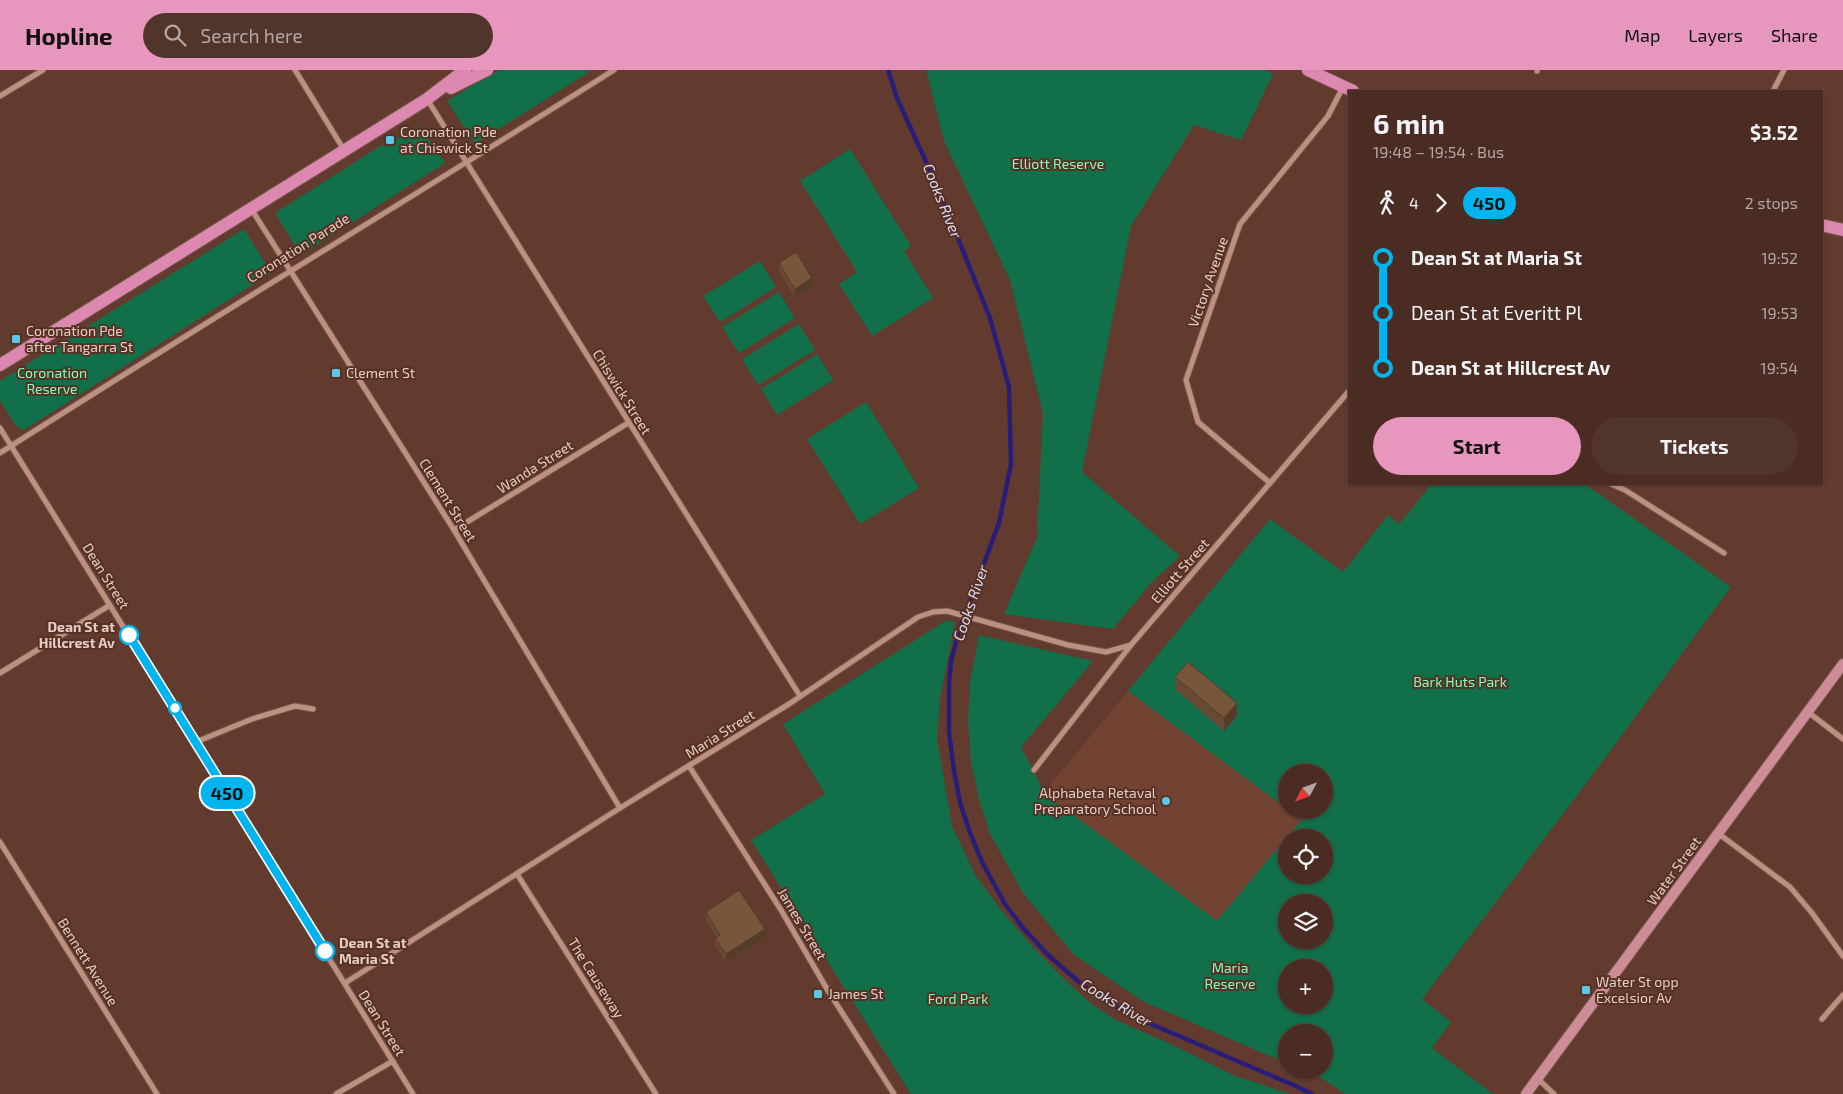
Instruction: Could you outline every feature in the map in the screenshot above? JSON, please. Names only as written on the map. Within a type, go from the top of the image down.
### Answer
[{"type":"main road","points":[[427,99],[465,70]]},
{"type":"main road","points":[[0,365],[427,99],[487,70]]},
{"type":"main road","points":[[1308,70],[1348,89]]},
{"type":"main road","points":[[1823,225],[1843,230]]},
{"type":"main road","name":"Water Street","points":[[1526,1094],[1843,664]]},
{"type":"street","points":[[0,96],[43,70]]},
{"type":"street","points":[[295,70],[344,150]]},
{"type":"street","name":"Coronation Parade","points":[[0,454],[290,270],[467,163],[614,70]]},
{"type":"street","points":[[1774,90],[1784,70]]},
{"type":"street","name":"Victory Avenue","points":[[1270,483],[1198,422],[1186,380],[1240,224],[1348,89]]},
{"type":"street","name":"Chiswick Street","points":[[427,99],[800,696]]},
{"type":"street","name":"Clement Street","points":[[251,208],[454,530],[620,808]]},
{"type":"street","name":"Elliott Street","points":[[1034,770],[1131,645],[1348,392]]},
{"type":"street","name":"Wanda Street","points":[[454,530],[628,423]]},
{"type":"street","name":"Dean Street","points":[[0,428],[413,1094]]},
{"type":"street","points":[[1613,485],[1625,490],[1724,553]]},
{"type":"street","points":[[0,673],[110,605]]},
{"type":"street","name":"Maria Street","points":[[345,983],[800,696],[918,617],[933,612],[948,611],[1068,645],[1106,652],[1131,645]]},
{"type":"street","points":[[196,742],[252,719],[294,706],[313,709]]},
{"type":"street","points":[[1808,711],[1843,739]]},
{"type":"street","name":"James Street","points":[[689,766],[781,910],[827,988],[894,1094]]},
{"type":"street","points":[[1719,834],[1790,887],[1812,913],[1843,956]]},
{"type":"street","name":"Bennett Avenue","points":[[0,842],[157,1094]]},
{"type":"street","name":"The Causeway","points":[[518,874],[656,1094]]},
{"type":"street","points":[[1822,1019],[1843,995]]},
{"type":"street","points":[[336,1094],[393,1061]]},
{"type":"street","points":[[1538,1079],[1554,1094]]},
{"type":"shaded area","name":"Alphabeta Retaval Preparatory School","points":[[1128,691],[1278,802],[1278,819],[1302,820],[1294,829],[1278,829],[1278,849],[1217,921],[1043,793]]},
{"type":"green space","points":[[499,70],[592,70],[475,144],[447,101]]},
{"type":"green space","name":"Elliott Reserve","points":[[926,70],[1264,70],[1273,74],[1241,140],[1194,125],[1131,226],[1082,472],[1180,556],[1151,583],[1113,629],[1004,614],[1037,537],[1043,414],[1010,280],[944,141]]},
{"type":"green space","points":[[416,127],[421,128],[445,163],[301,255],[275,213],[382,145],[386,146]]},
{"type":"green space","points":[[850,149],[911,246],[904,251],[933,298],[872,336],[839,284],[857,272],[800,181]]},
{"type":"green space","name":"Coronation Reserve","points":[[244,229],[271,273],[24,430],[16,426],[0,401],[0,381]]},
{"type":"green space","points":[[760,261],[776,287],[720,322],[703,296]]},
{"type":"green space","points":[[779,292],[795,318],[739,353],[722,327]]},
{"type":"green space","points":[[799,324],[815,350],[758,385],[742,359]]},
{"type":"green space","points":[[817,354],[833,380],[777,415],[761,389]]},
{"type":"green space","points":[[866,402],[919,488],[860,524],[807,439]]},
{"type":"green space","name":"Bark Huts Park","points":[[1431,485],[1586,485],[1731,587],[1588,781],[1422,999],[1451,1022],[1432,1048],[1493,1094],[1345,1094],[1323,1079],[1333,1079],[1333,1024],[1278,1024],[1278,1060],[1142,1001],[1073,954],[1023,893],[990,834],[980,803],[971,763],[968,721],[970,682],[979,635],[1093,661],[1021,747],[1045,794],[1217,921],[1278,848],[1278,884],[1333,884],[1333,829],[1294,829],[1302,820],[1301,819],[1333,819],[1333,764],[1278,764],[1278,802],[1128,691],[1270,519],[1343,572],[1388,515],[1399,524]]},
{"type":"green space","name":"Ford Park","points":[[947,620],[955,623],[940,697],[937,740],[952,826],[975,875],[1001,910],[1033,947],[1067,982],[1094,1006],[1116,1020],[1177,1047],[1235,1076],[1290,1094],[911,1094],[751,840],[825,794],[783,724]]},
{"type":"building","points":[[796,252],[812,278],[795,289],[779,263]]},
{"type":"building","points":[[1188,662],[1237,703],[1224,718],[1175,677]]},
{"type":"building","points":[[739,890],[765,929],[726,954],[715,938],[720,935],[706,912]]},
{"type":"waterway","name":"Cooks River","points":[[888,70],[897,98],[937,186],[990,318],[1009,387],[1011,464],[999,523],[959,631],[951,661],[949,683],[949,732],[954,771],[960,802],[982,862],[1005,904],[1024,929],[1048,955],[1079,982],[1106,1001],[1137,1018],[1312,1094]]},
{"type":"bus line","name":"450","points":[[129,635],[325,951]]},
{"type":"place","name":"Coronation Pde at Chiswick St","points":[[390,140]]},
{"type":"place","name":"Coronation Pde after Tangarra St","points":[[16,339]]},
{"type":"place","name":"Clement St","points":[[336,373]]},
{"type":"place","name":"Dean St at Hillcrest Av","points":[[129,635]]},
{"type":"place","name":"Alphabeta Retaval Preparatory School","points":[[1166,801]]},
{"type":"place","name":"Dean St at Maria St","points":[[325,951]]},
{"type":"place","name":"Water St opp Excelsior Av","points":[[1586,990]]},
{"type":"place","name":"James St","points":[[818,994]]},
{"type":"park label","name":"Maria Reserve","points":[[1230,976]]}]
